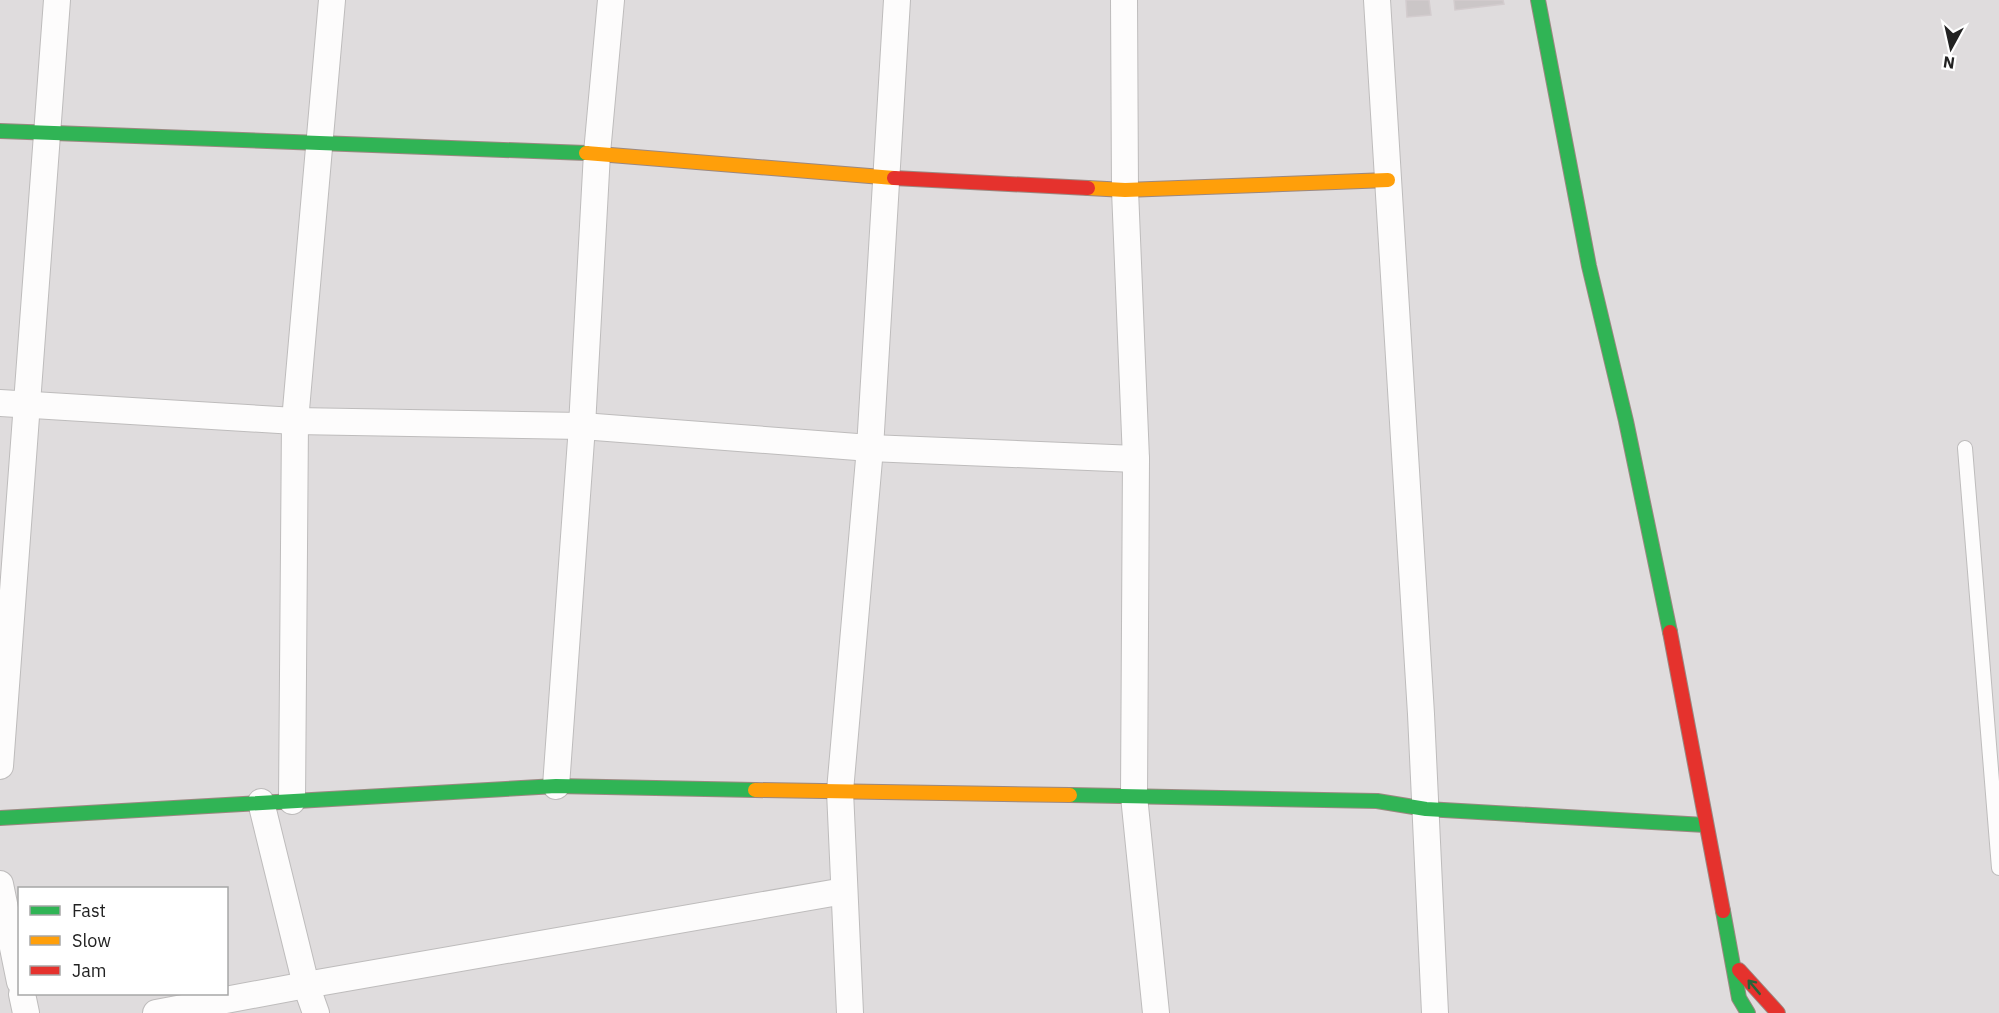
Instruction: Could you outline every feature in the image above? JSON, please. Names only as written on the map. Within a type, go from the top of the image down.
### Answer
[{"type":"street","points":[[0,766],[57,0]]},
{"type":"street","points":[[292,801],[296,421],[332,0]]},
{"type":"street","points":[[556,786],[582,426],[597,153],[610,0]]},
{"type":"street","points":[[850,1013],[840,791],[870,448],[897,0]]},
{"type":"street","points":[[1124,0],[1125,190],[1136,459],[1134,796],[1156,1013]]},
{"type":"street","points":[[1377,0],[1426,809],[1435,1013]]},
{"type":"street","points":[[1538,0],[1589,266],[1626,421],[1675,658],[1739,998],[1748,1013]]},
{"type":"street","points":[[0,131],[597,153],[885,177],[1125,190],[1388,180]]},
{"type":"street","points":[[0,404],[296,421],[582,426],[870,448],[1136,459]]},
{"type":"street","points":[[0,818],[556,786],[1377,801],[1426,809],[1705,825]]},
{"type":"street","points":[[261,802],[306,985],[316,1013]]},
{"type":"street","points":[[0,884],[18,972]]},
{"type":"street","points":[[156,1013],[844,891]]},
{"type":"street","points":[[1731,959],[1778,1013]]},
{"type":"street","points":[[22,995],[26,1013]]},
{"type":"street","points":[[1736,1013],[1739,998]]},
{"type":"lane","points":[[1965,448],[1999,868]]},
{"type":"shaded area","points":[[0,0],[1999,0],[1999,1013],[0,1013]]},
{"type":"building","points":[[1406,0],[1429,0],[1431,15],[1407,17]]},
{"type":"building","points":[[1454,0],[1503,0],[1504,4],[1455,10]]},
{"type":"traffic: fast","points":[[1538,0],[1589,266],[1626,421],[1670,632]]},
{"type":"traffic: fast","points":[[0,131],[586,153]]},
{"type":"traffic: fast","points":[[0,818],[556,786],[755,790]]},
{"type":"traffic: fast","points":[[1070,795],[1377,801],[1426,809],[1705,825]]},
{"type":"traffic: fast","points":[[1723,911],[1739,998],[1748,1013]]},
{"type":"traffic: slow","points":[[586,153],[894,178]]},
{"type":"traffic: slow","points":[[1088,188],[1125,190],[1388,180]]},
{"type":"traffic: slow","points":[[755,790],[1070,795]]},
{"type":"traffic: jam","points":[[894,178],[1088,188]]},
{"type":"traffic: jam","points":[[1670,632],[1723,911]]},
{"type":"traffic: jam","points":[[1739,970],[1778,1013]]}]
